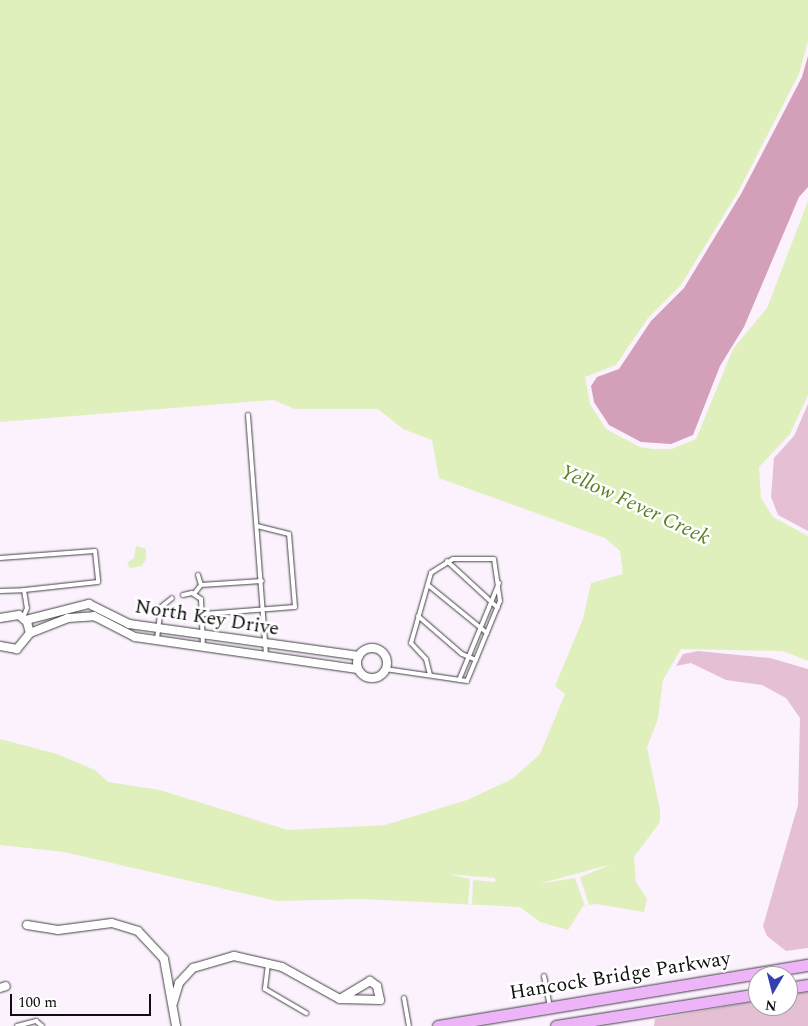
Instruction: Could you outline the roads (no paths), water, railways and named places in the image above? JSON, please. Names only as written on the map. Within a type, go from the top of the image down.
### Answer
[{"type":"main road","name":"Hancock Bridge Parkway","points":[[438,1026],[808,965]]},
{"type":"main road","points":[[691,984],[695,1005]]},
{"type":"main road","name":"Hancock Bridge Parkway","points":[[556,1026],[748,996]]},
{"type":"street","name":"North Key Drive","points":[[0,618],[13,613],[24,619],[89,604],[129,624],[203,636],[359,656]]},
{"type":"street","name":"North Key Drive","points":[[30,633],[81,615],[94,616],[129,635],[358,669]]},
{"type":"street","points":[[0,646],[17,649],[30,633],[24,619]]},
{"type":"street","points":[[368,649],[379,650],[386,658],[386,669],[370,678],[358,669],[359,656],[368,649]]},
{"type":"street","points":[[27,925],[58,930],[125,925],[149,938],[168,971],[176,1026]]},
{"type":"street","points":[[172,1003],[185,975],[219,958],[268,962],[340,999],[358,1002],[380,1000],[377,986],[370,981],[340,999]]},
{"type":"street","points":[[168,971],[185,975]]},
{"type":"lane","points":[[248,415],[267,643],[266,655]]},
{"type":"lane","points":[[204,614],[294,607],[289,534],[257,526]]},
{"type":"lane","points":[[0,558],[94,551],[98,582],[0,591]]},
{"type":"lane","points":[[386,669],[430,676],[467,681],[498,608],[500,580],[497,562],[489,557],[447,561],[436,566],[428,584],[410,643],[426,659],[430,676]]},
{"type":"lane","points":[[447,561],[498,608]]},
{"type":"lane","points":[[198,575],[201,585]]},
{"type":"lane","points":[[459,680],[500,580]]},
{"type":"lane","points":[[194,594],[201,585],[262,581]]},
{"type":"lane","points":[[428,584],[487,633]]},
{"type":"lane","points":[[24,590],[27,608],[24,619]]},
{"type":"lane","points":[[183,595],[194,594],[200,599],[204,614],[203,646]]},
{"type":"lane","points":[[157,640],[161,607],[172,598]]},
{"type":"lane","points":[[418,616],[468,657],[476,660]]},
{"type":"lane","points":[[268,962],[265,989],[306,1013]]},
{"type":"lane","points":[[544,976],[550,1007]]},
{"type":"lane","points":[[404,998],[409,1026]]},
{"type":"lane","points":[[17,1026],[36,1021],[42,1026]]},
{"type":"water","name":"Yellow Fever Creek","points":[[0,0],[808,0],[808,41],[799,74],[738,192],[681,285],[648,318],[616,365],[585,377],[590,404],[606,429],[640,447],[653,449],[672,449],[696,439],[733,349],[767,308],[808,201],[808,395],[790,434],[759,467],[761,498],[773,517],[808,536],[808,661],[783,651],[681,649],[663,680],[658,719],[647,747],[660,810],[660,822],[634,857],[636,882],[647,899],[644,912],[596,904],[583,906],[568,930],[540,922],[520,907],[364,899],[277,901],[64,852],[0,845],[0,739],[57,754],[95,770],[108,782],[160,790],[288,830],[385,825],[467,800],[512,779],[540,754],[565,694],[555,686],[583,619],[591,583],[623,574],[620,551],[605,538],[439,478],[432,440],[403,429],[378,409],[295,409],[273,400],[0,422]]},
{"type":"water","points":[[136,546],[146,549],[146,559],[142,566],[130,568],[127,563],[134,558]]}]
